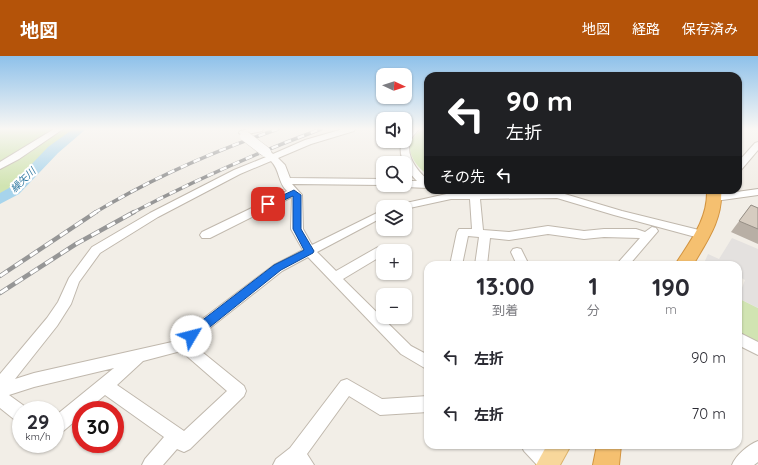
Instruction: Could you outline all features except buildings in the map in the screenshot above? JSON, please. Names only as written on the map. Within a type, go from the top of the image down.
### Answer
[{"type":"highway","points":[[687,261],[703,235],[709,221],[717,194]]},
{"type":"highway","points":[[606,465],[608,449]]},
{"type":"main road","points":[[547,464],[557,449]]},
{"type":"street","points":[[0,166],[30,148]]},
{"type":"street","points":[[262,148],[270,154],[284,172],[285,181],[288,187],[297,195],[297,229],[310,251],[334,278],[406,350],[424,361]]},
{"type":"street","points":[[0,386],[52,322],[64,304],[73,281],[96,250],[154,215],[195,193],[270,154],[289,148]]},
{"type":"street","points":[[406,148],[405,153],[414,173],[424,182]]},
{"type":"street","points":[[742,163],[755,148]]},
{"type":"street","points":[[285,181],[376,182]]},
{"type":"street","points":[[412,184],[424,185]]},
{"type":"street","points":[[206,235],[294,192]]},
{"type":"street","points":[[742,192],[758,192]]},
{"type":"street","points":[[447,194],[451,196]]},
{"type":"street","points":[[412,205],[451,196],[558,195],[618,213],[659,222],[703,235]]},
{"type":"street","points":[[475,196],[481,234],[481,261]]},
{"type":"street","points":[[0,391],[34,380],[176,347],[278,268],[376,218]]},
{"type":"street","points":[[626,261],[659,222]]},
{"type":"street","points":[[457,261],[463,232],[509,236],[548,230],[584,235],[604,233],[636,233],[648,236]]},
{"type":"street","points":[[517,252],[521,261]]},
{"type":"street","points":[[334,278],[376,254]]},
{"type":"street","points":[[742,340],[758,349]]},
{"type":"street","points":[[104,385],[177,436],[184,443],[238,391],[181,343]]},
{"type":"street","points":[[64,419],[140,356]]},
{"type":"street","points":[[282,465],[301,459],[347,386],[380,407],[424,404]]},
{"type":"street","points":[[0,398],[12,407]]},
{"type":"street","points":[[151,465],[177,436]]},
{"type":"street","points":[[534,449],[547,464]]},
{"type":"street","points":[[741,465],[758,450]]},
{"type":"green space","points":[[0,148],[59,148],[21,189],[8,198],[0,201]]},
{"type":"green space","points":[[410,148],[424,148],[424,172],[417,164],[412,156]]},
{"type":"green space","points":[[742,300],[758,308],[758,342],[742,334]]},
{"type":"shaded area","points":[[732,238],[758,249],[758,308],[742,300],[742,288],[745,280],[742,278],[742,261],[705,261],[708,254],[719,259]]},
{"type":"waterway","name":"繰矢川","points":[[0,199],[14,191],[55,148]]},
{"type":"railway","points":[[94,213],[138,188],[225,148]]},
{"type":"railway","points":[[134,212],[225,168],[273,148]]},
{"type":"railway","points":[[0,276],[96,212]]},
{"type":"railway","points":[[0,293],[76,244],[134,212]]},
{"type":"route","points":[[191,336],[278,268],[310,251],[297,229],[297,195],[294,192],[268,204]]}]
